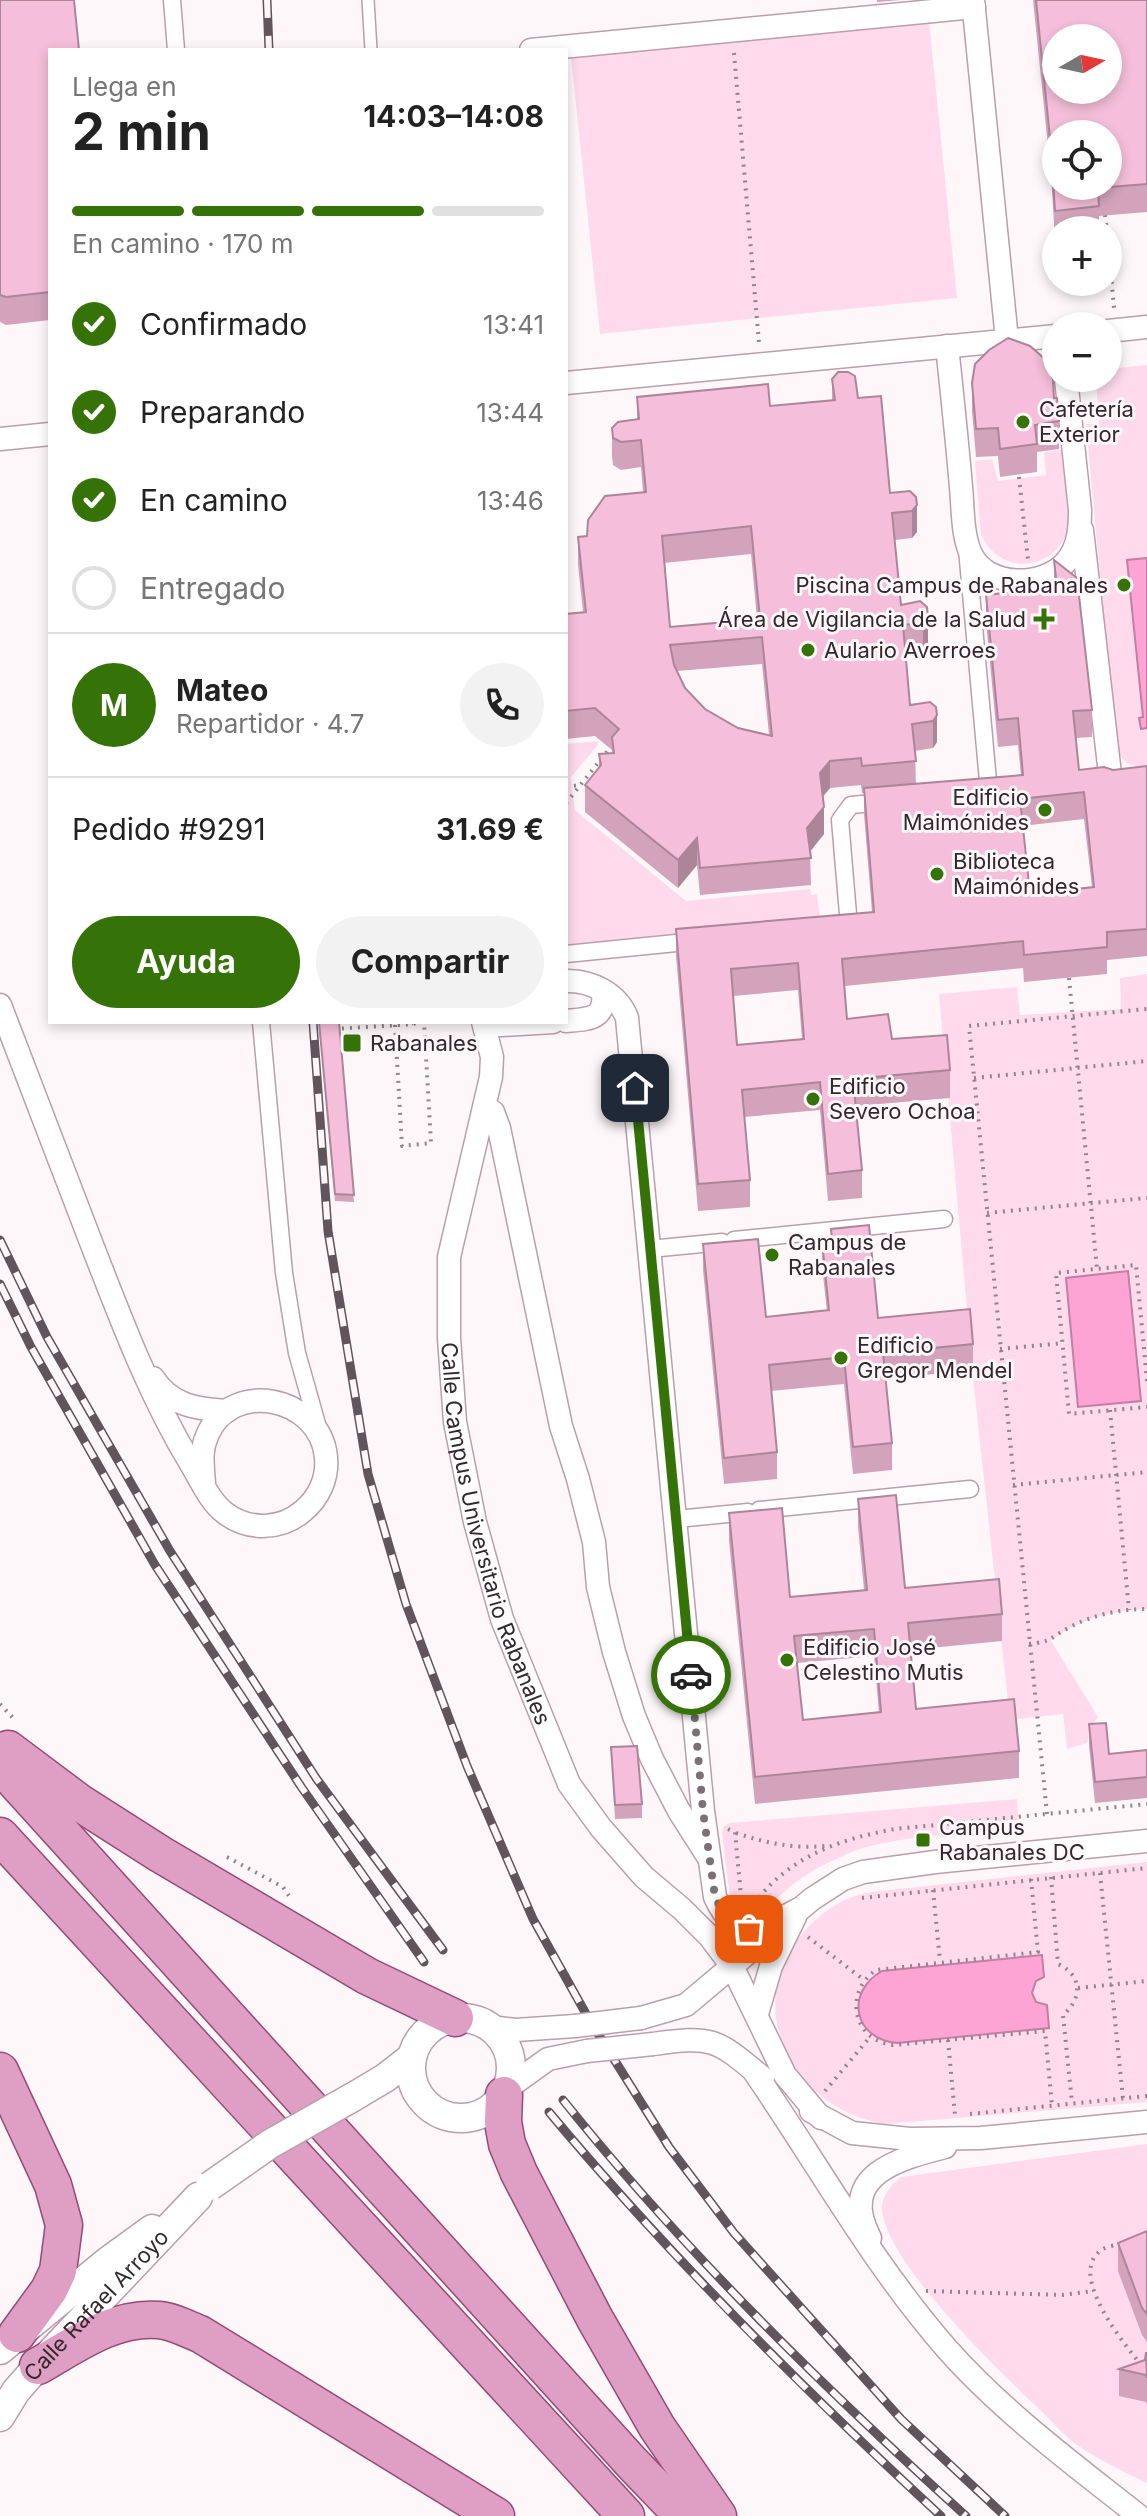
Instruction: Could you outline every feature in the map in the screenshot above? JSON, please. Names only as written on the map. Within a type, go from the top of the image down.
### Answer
[{"type":"main road","points":[[0,1742],[80,1803],[160,1854],[367,1976],[455,2018]]},
{"type":"main road","points":[[0,1765],[683,2516]]},
{"type":"main road","points":[[0,1836],[626,2516]]},
{"type":"main road","points":[[0,2071],[53,2185],[64,2225],[58,2271],[49,2290],[6,2343]]},
{"type":"main road","points":[[506,2091],[505,2133],[519,2173],[595,2319],[649,2414],[718,2516]]},
{"type":"main road","points":[[38,2366],[96,2333],[121,2324],[160,2320],[182,2327],[200,2334],[496,2516]]},
{"type":"street","points":[[172,0],[176,48]]},
{"type":"street","points":[[552,48],[974,4],[1007,340]]},
{"type":"street","points":[[1122,329],[1147,327]]},
{"type":"street","points":[[568,383],[1042,337]]},
{"type":"street","points":[[947,346],[989,792],[973,794]]},
{"type":"street","points":[[1067,392],[1111,783],[1147,779]]},
{"type":"street","points":[[0,439],[48,434]]},
{"type":"street","points":[[964,520],[970,553],[978,564],[1002,579],[1029,579],[1045,576],[1067,560],[1078,539],[1080,510]]},
{"type":"street","points":[[818,929],[849,926],[840,820],[851,805],[897,801]]},
{"type":"street","points":[[568,954],[708,940]]},
{"type":"street","points":[[568,981],[589,982],[623,1007],[627,1018],[704,1817],[715,1897],[733,1924],[740,1927],[759,1929],[799,1909]]},
{"type":"street","points":[[568,1021],[592,1017],[600,1012],[604,1005],[603,992]]},
{"type":"street","points":[[0,1005],[123,1325],[174,1436],[214,1503],[226,1514],[258,1526],[280,1524],[295,1518],[311,1504],[321,1489],[326,1468],[326,1454],[297,1353],[286,1287],[261,1024]]},
{"type":"street","name":"Calle Campus Universitario Rabanales","points":[[484,1024],[492,1057],[491,1077],[449,1257],[449,1338],[455,1422],[475,1522],[502,1619],[569,1784],[604,1832],[644,1877],[710,1937],[732,1966],[785,2075],[823,2103],[852,2133],[874,2137],[981,2138],[1147,2122]]},
{"type":"street","points":[[483,1114],[488,1110],[493,1112],[499,1128],[561,1426],[594,1542],[598,1587],[614,1652],[634,1716],[652,1759],[711,1868],[709,1899],[699,1906],[682,1909]]},
{"type":"street","points":[[650,1249],[944,1219]]},
{"type":"street","points":[[123,1325],[155,1382],[169,1398],[194,1408],[227,1411]]},
{"type":"street","points":[[204,1484],[202,1455],[206,1437],[227,1411],[248,1402],[282,1403],[296,1409],[312,1423],[326,1454]]},
{"type":"street","points":[[677,1519],[970,1489]]},
{"type":"street","points":[[753,2070],[734,2052],[715,2042],[677,2041],[587,2051],[548,2059],[506,2091],[487,2112],[476,2117],[452,2118],[430,2108],[415,2088],[411,2067],[418,2043],[427,2031],[440,2022],[455,2018],[516,2030],[575,2026],[674,2011],[709,1987],[799,1909],[843,1879],[885,1868],[1147,1841]]},
{"type":"street","points":[[757,2014],[771,1966],[799,1909]]},
{"type":"street","points":[[490,2027],[499,2034],[510,2053],[512,2064],[506,2091]]},
{"type":"street","name":"Calle Rafael Arroyo","points":[[6,2343],[108,2261],[270,2144],[360,2093],[412,2057]]},
{"type":"street","name":"Calle Campus Universitario Rabanales","points":[[753,2070],[788,2096],[823,2103]]},
{"type":"street","name":"Calle Campus Universitario Rabanales","points":[[753,2070],[865,2244],[948,2350],[1008,2408],[1139,2516]]},
{"type":"street","name":"Calle Rafael Arroyo","points":[[360,2093],[400,2086],[415,2088]]},
{"type":"street","name":"Calle Campus Universitario Rabanales","points":[[896,2284],[867,2232],[861,2210],[868,2181],[880,2169],[904,2158],[981,2138]]},
{"type":"street","name":"Calle Rafael Arroyo","points":[[0,2417],[16,2391],[38,2366],[204,2192]]},
{"type":"street","name":"Calle Campus Universitario Rabanales","points":[[1084,2472],[1147,2506]]},
{"type":"lane","points":[[368,0],[371,48]]},
{"type":"path","points":[[732,31],[757,329]]},
{"type":"path","points":[[1019,477],[1029,579]]},
{"type":"path","points":[[568,800],[610,748]]},
{"type":"path","points":[[568,787],[580,785]]},
{"type":"path","points":[[1069,978],[1097,1269]]},
{"type":"path","points":[[1047,1814],[969,1026],[1147,1009]]},
{"type":"path","points":[[331,1029],[414,1024]]},
{"type":"path","points":[[395,1025],[402,1146],[431,1143],[424,1024]]},
{"type":"path","points":[[974,1078],[1147,1061]]},
{"type":"path","points":[[987,1213],[1147,1198]]},
{"type":"path","points":[[1147,1381],[1136,1265],[1056,1273],[1069,1414],[1147,1407]]},
{"type":"path","points":[[1000,1349],[1063,1343]]},
{"type":"path","points":[[1110,1410],[1129,1610]]},
{"type":"path","points":[[1013,1485],[1147,1472]]},
{"type":"path","points":[[1029,1644],[1051,1641],[1067,1628],[1096,1616],[1147,1609]]},
{"type":"path","points":[[704,1817],[772,1845],[799,1848],[827,1846],[895,1829],[1147,1804]]},
{"type":"path","points":[[735,1832],[741,1895],[744,1903],[748,1904],[756,1901],[778,1876],[827,1846]]},
{"type":"path","points":[[856,1899],[1147,1868]]},
{"type":"path","points":[[1100,1873],[1123,2099]]},
{"type":"path","points":[[1051,1877],[1058,1964],[1073,1974],[1078,1988],[1075,2002],[1063,2015],[1072,2103]]},
{"type":"path","points":[[1031,1879],[1038,1952],[882,1968],[864,1980],[857,1994],[856,2013],[870,2037],[893,2045],[1045,2031],[1052,2106]]},
{"type":"path","points":[[933,1890],[940,1961]]},
{"type":"path","points":[[799,1945],[806,1935],[864,1980]]},
{"type":"path","points":[[1078,1988],[1147,1981]]},
{"type":"path","points":[[816,2089],[823,2103],[870,2037]]},
{"type":"path","points":[[948,2040],[955,2115]]},
{"type":"path","points":[[942,2117],[1147,2096]]},
{"type":"path","points":[[1130,2242],[1103,2249],[1093,2259],[1090,2269],[1093,2291],[1102,2309],[1147,2372]]},
{"type":"path","points":[[896,2284],[1062,2295],[1093,2291]]},
{"type":"shaded area","points":[[929,20],[957,298],[600,334],[571,57]]},
{"type":"shaded area","name":"Piscina Campus de Rabanales","points":[[1147,365],[1147,766],[1127,763],[1116,747],[1086,424],[1099,423],[1097,392],[1122,392],[1122,368]]},
{"type":"shaded area","points":[[1062,450],[1071,508],[1070,525],[1064,540],[1042,560],[1015,563],[1002,558],[990,549],[981,535],[975,461],[992,459],[998,481],[1046,475],[1044,452]]},
{"type":"shaded area","points":[[1147,558],[1147,728],[1141,729],[1139,718],[1143,717],[1127,560]]},
{"type":"shaded area","points":[[598,741],[598,745],[571,777],[575,810],[686,901],[810,889],[811,895],[817,894],[820,919],[568,945],[568,744]]},
{"type":"shaded area","points":[[1147,974],[1147,1609],[1096,1617],[1051,1641],[1098,1717],[1091,1727],[1087,1743],[1067,1749],[1063,1714],[1010,1720],[973,1377],[939,994],[1017,987],[1020,1015],[1121,1009],[1120,978]]},
{"type":"shaded area","points":[[1128,1271],[1141,1401],[1078,1407],[1066,1278]]},
{"type":"shaded area","points":[[1017,1799],[1019,1829],[907,1839],[865,1848],[813,1871],[752,1913],[741,1915],[731,1904],[722,1833],[724,1826],[730,1823]]},
{"type":"shaded area","points":[[1147,1862],[1147,2102],[885,2124],[852,2114],[823,2097],[800,2075],[784,2048],[776,2018],[777,1987],[787,1956],[808,1927],[845,1900],[871,1892]]},
{"type":"shaded area","points":[[1042,1955],[1044,1977],[1036,1981],[1032,1993],[1036,2002],[1047,2005],[1049,2028],[897,2043],[882,2040],[871,2033],[859,2013],[863,1991],[870,1980],[882,1971]]},
{"type":"shaded area","points":[[1147,2144],[1147,2483],[1072,2441],[971,2341],[920,2283],[900,2254],[887,2228],[882,2206],[888,2190],[901,2177]]},
{"type":"building","points":[[0,0],[74,0],[79,48],[48,48],[48,292],[0,295]]},
{"type":"building","points":[[1036,0],[1147,0],[1147,184],[1122,186],[1122,120],[1048,120],[1047,104],[1122,104],[1122,24],[1042,24],[1042,59]]},
{"type":"building","points":[[1054,200],[1099,200],[1099,206],[1055,211]]},
{"type":"building","points":[[1008,338],[1030,346],[1042,356],[1042,392],[1054,392],[1059,421],[1035,425],[1037,444],[1000,449],[998,428],[976,429],[972,383],[975,364]]},
{"type":"building","name":"Aulario Averroes","points":[[838,372],[855,376],[858,398],[881,396],[890,493],[910,491],[916,497],[917,505],[912,511],[892,513],[901,605],[920,601],[927,607],[928,616],[923,623],[903,625],[910,705],[930,702],[936,707],[937,715],[933,721],[912,724],[916,761],[862,766],[861,758],[830,761],[820,773],[824,807],[807,828],[811,858],[700,868],[697,838],[678,860],[585,785],[601,765],[599,754],[614,753],[612,737],[619,729],[595,708],[568,711],[568,614],[586,612],[578,537],[587,536],[588,520],[605,496],[646,492],[641,440],[621,442],[613,438],[612,428],[618,422],[639,419],[637,397],[768,384],[770,406],[835,400],[832,379]],"holes":[[[751,526],[760,619],[670,627],[662,536]],[[762,637],[772,736],[738,728],[705,709],[685,688],[674,665],[670,645]]]},
{"type":"building","points":[[1054,560],[1077,578],[1092,710],[1073,711],[1079,770],[1147,766],[1147,929],[1107,932],[1107,947],[1024,955],[1023,941],[842,959],[847,1019],[888,1014],[892,1039],[947,1035],[950,1070],[853,1079],[862,1170],[828,1174],[820,1082],[742,1090],[750,1180],[698,1184],[676,929],[874,912],[864,788],[1023,775],[1018,718],[998,720],[986,595],[1057,587]],"holes":[[[1084,792],[1094,887],[1030,894],[1020,799]],[[798,963],[804,1039],[737,1045],[731,969]]]},
{"type":"building","points":[[319,1024],[339,1024],[354,1195],[335,1194]]},
{"type":"building","name":"Edificio Gregor Mendel","points":[[869,1225],[878,1318],[970,1309],[973,1344],[883,1353],[892,1443],[853,1447],[844,1357],[769,1365],[777,1452],[724,1458],[703,1244],[758,1239],[766,1317],[829,1310],[822,1241],[832,1240],[831,1229]]},
{"type":"building","name":"Edificio José Celestino Mutis","points":[[896,1495],[905,1588],[999,1579],[1002,1614],[908,1623],[916,1709],[1014,1699],[1019,1751],[755,1777],[729,1513],[782,1508],[790,1597],[867,1590],[858,1499]],"holes":[[[874,1629],[881,1712],[803,1720],[794,1636]]]},
{"type":"building","points":[[1106,1723],[1109,1754],[1147,1750],[1147,1777],[1095,1782],[1089,1724]]},
{"type":"building","points":[[637,1746],[642,1804],[615,1805],[611,1747]]},
{"type":"building","points":[[1147,2231],[1147,2314],[1118,2243]]},
{"type":"building","points":[[1146,2352],[1147,2378],[1146,2375],[1119,2369],[1145,2360]]},
{"type":"railway","points":[[267,0],[269,48]]},
{"type":"railway","points":[[313,1024],[328,1231],[368,1474],[406,1604],[467,1766],[533,1919],[590,2021],[669,2147],[734,2233],[901,2419],[1005,2516]]},
{"type":"railway","points":[[0,1240],[47,1337],[170,1551],[316,1778],[443,1950]]},
{"type":"railway","points":[[0,1284],[31,1347],[155,1565],[302,1788],[424,1962]]},
{"type":"railway","points":[[563,2100],[657,2211],[756,2316],[966,2516]]},
{"type":"railway","points":[[549,2112],[689,2270],[838,2420],[941,2516]]},
{"type":"way so far","points":[[691,1675],[703,1811],[715,1897],[733,1924],[749,1929]]},
{"type":"place","name":"Cafetería Exterior","points":[[1023,422]]},
{"type":"place","name":"Piscina Campus de Rabanales","points":[[1124,585]]},
{"type":"place","name":"Área de Vigilancia de la Salud","points":[[1044,619]]},
{"type":"place","name":"Aulario Averroes","points":[[808,650]]},
{"type":"place","name":"Edificio Maimónides","points":[[1045,810]]},
{"type":"place","name":"Biblioteca Maimónides","points":[[937,874]]},
{"type":"place","name":"Rabanales","points":[[352,1043]]},
{"type":"place","name":"Edificio Severo Ochoa","points":[[813,1099]]},
{"type":"place","name":"Campus de Rabanales","points":[[772,1255]]},
{"type":"place","name":"Edificio Gregor Mendel","points":[[841,1358]]},
{"type":"place","name":"Edificio José Celestino Mutis","points":[[787,1660]]},
{"type":"place","name":"Campus Rabanales DC","points":[[923,1840]]},
{"type":"route","points":[[635,1088],[691,1675]]}]
